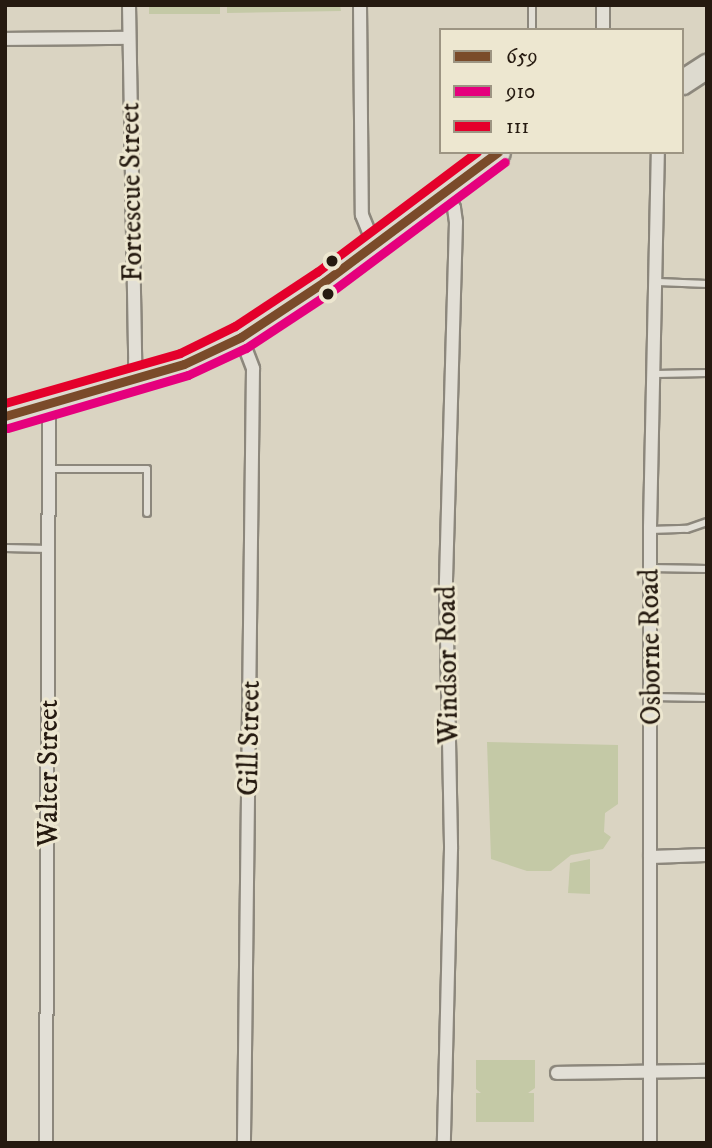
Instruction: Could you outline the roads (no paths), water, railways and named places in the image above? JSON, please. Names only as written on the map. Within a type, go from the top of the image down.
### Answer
[{"type":"highway","points":[[5,416],[140,379],[241,337],[374,244],[495,154]]},
{"type":"street","name":"Fortescue Street","points":[[129,5],[135,362],[140,379]]},
{"type":"street","points":[[360,5],[362,215],[374,244]]},
{"type":"street","points":[[603,5],[603,28]]},
{"type":"street","points":[[5,39],[129,38]]},
{"type":"street","name":"Osborne Road","points":[[650,1143],[650,530],[658,282],[658,154]]},
{"type":"street","name":"Windsor Road","points":[[443,192],[454,208],[456,222],[446,584],[452,849],[444,1143]]},
{"type":"street","name":"Gill Street","points":[[241,337],[253,369],[244,1143]]},
{"type":"street","name":"Walter Street","points":[[46,1143],[52,469],[48,404]]},
{"type":"street","points":[[650,857],[707,855]]},
{"type":"street","points":[[557,1073],[707,1072]]},
{"type":"lane","points":[[531,5],[532,28]]},
{"type":"lane","points":[[658,282],[707,284]]},
{"type":"lane","points":[[656,374],[707,373]]},
{"type":"lane","points":[[52,469],[147,469],[147,513]]},
{"type":"lane","points":[[650,530],[687,529],[707,522]]},
{"type":"lane","points":[[5,548],[51,549]]},
{"type":"lane","points":[[650,568],[707,569]]},
{"type":"lane","points":[[652,697],[707,698]]}]
